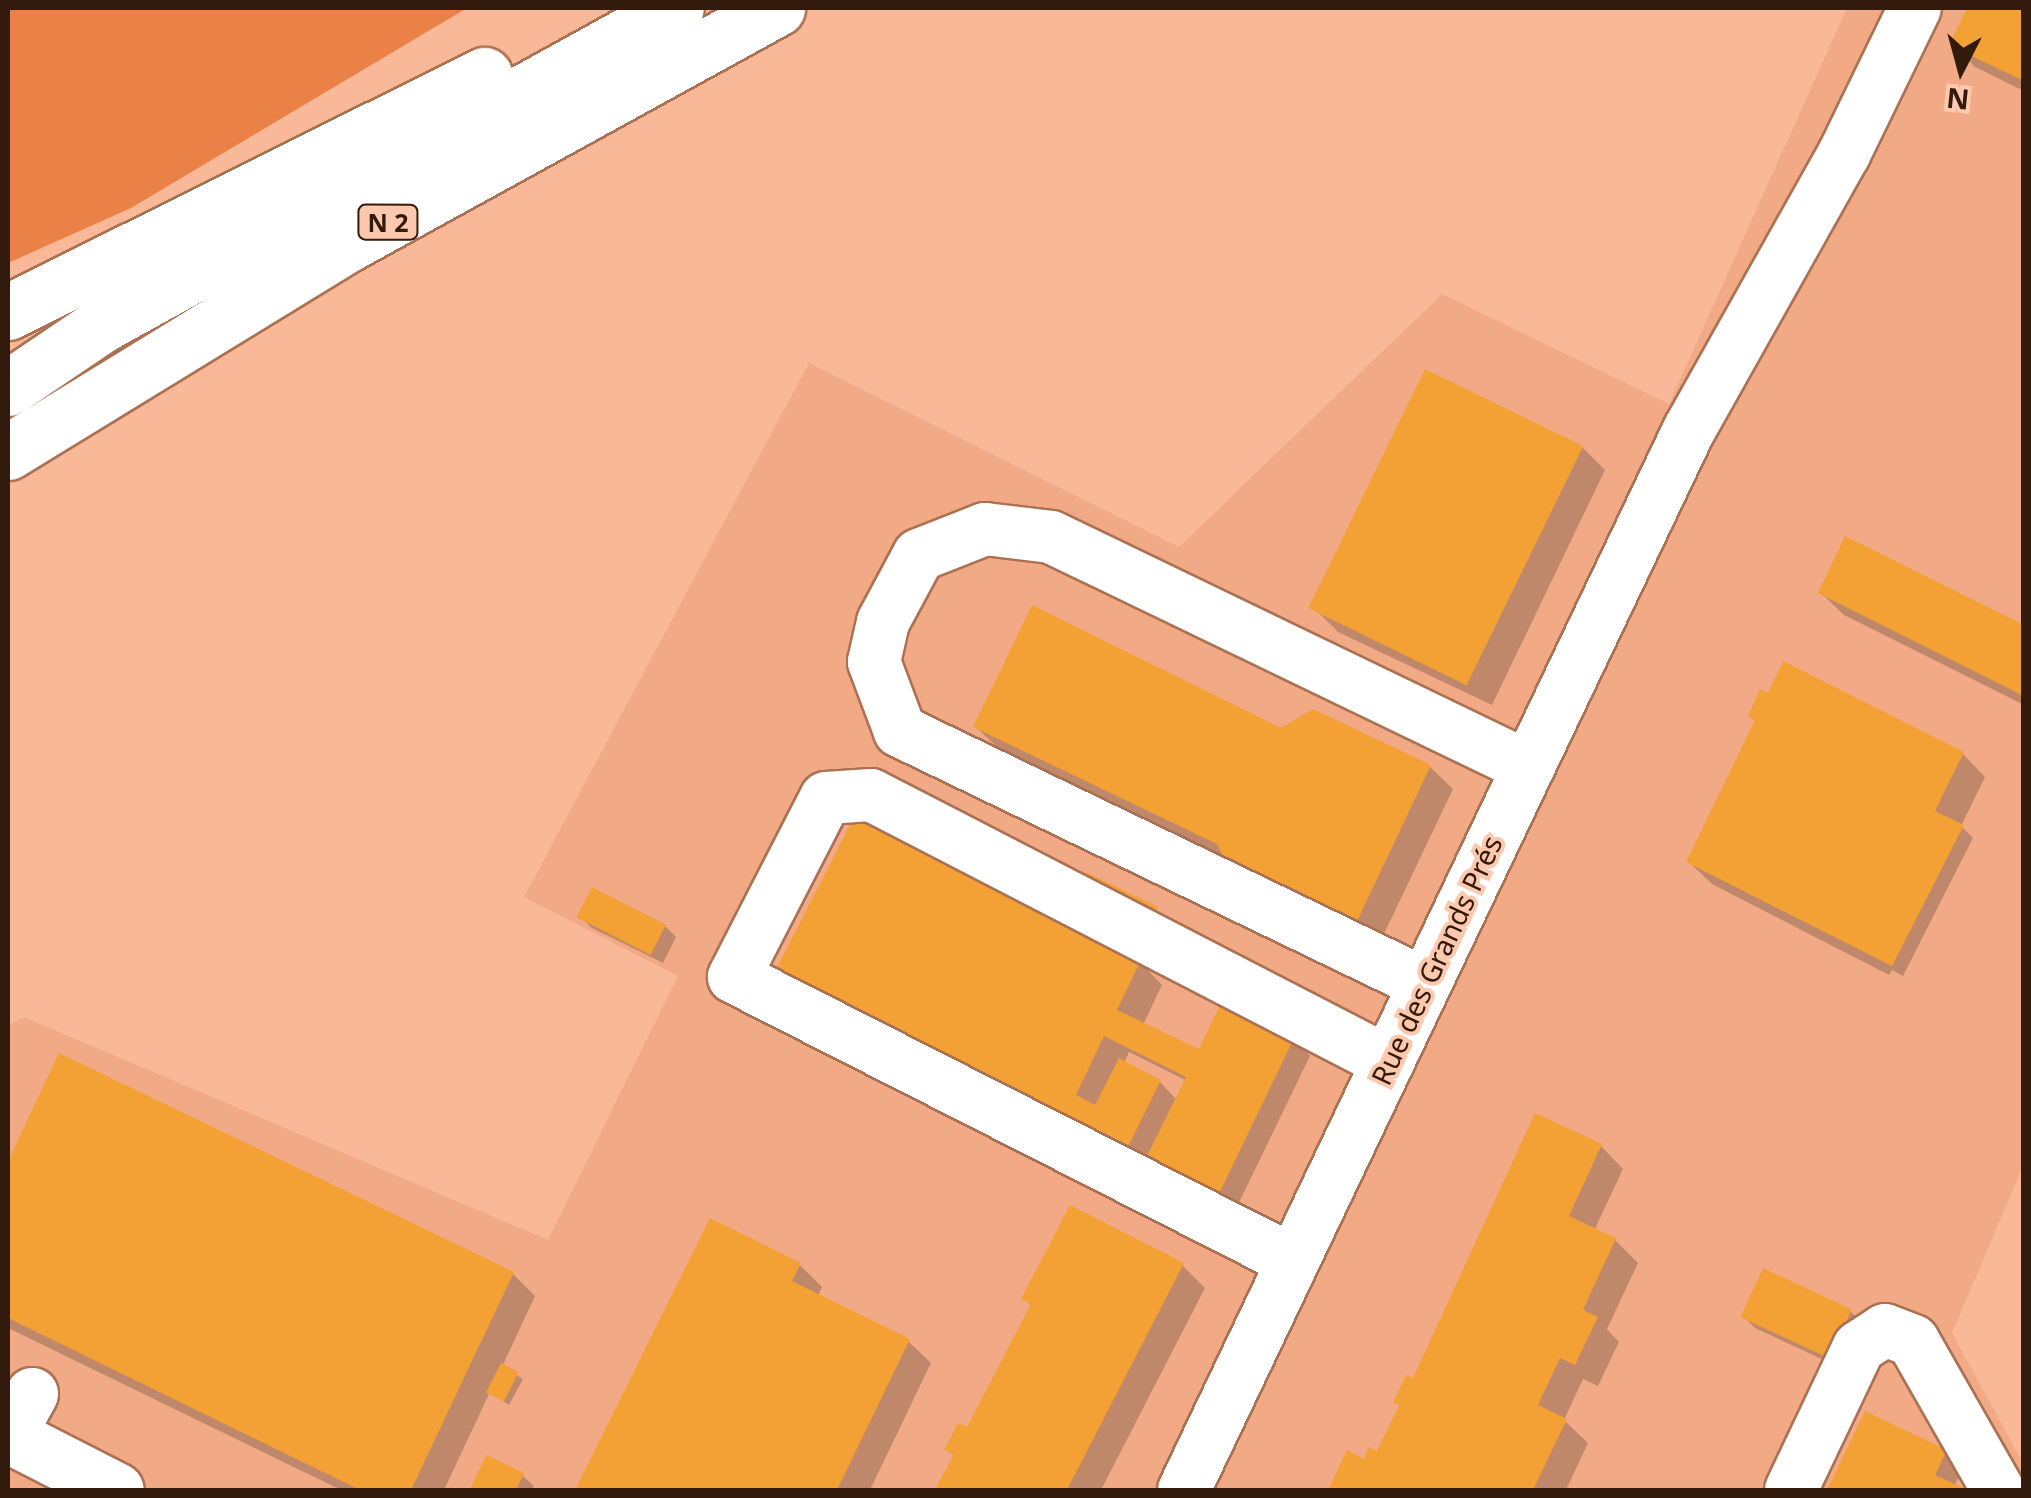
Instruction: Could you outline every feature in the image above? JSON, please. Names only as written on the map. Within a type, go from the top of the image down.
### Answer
[{"type":"main road","points":[[8,312],[621,8]]},
{"type":"main road","name":"N 2","points":[[8,388],[102,324],[676,8]]},
{"type":"main road","name":"N 2","points":[[8,452],[346,245],[777,8]]},
{"type":"main road","points":[[18,1439],[116,1490]]},
{"type":"street","name":"Rue des Grands Prés","points":[[1184,1490],[1689,430],[1844,154],[1915,8]]},
{"type":"street","points":[[1425,984],[900,730],[874,662],[883,622],[920,554],[985,529],[1051,537],[1528,767]]},
{"type":"street","points":[[1293,1261],[734,977],[826,798],[871,795],[1388,1062]]},
{"type":"street","points":[[1791,1490],[1859,1347],[1884,1330],[1913,1340],[1998,1490]]},
{"type":"shaded area","points":[[8,8],[467,8],[131,208],[8,263]]},
{"type":"shaded area","points":[[1847,8],[2023,8],[2023,1166],[1952,1333],[2023,1463],[2023,1490],[8,1490],[8,1026],[24,1017],[548,1240],[678,976],[524,897],[809,363],[1179,547],[1442,294],[1669,404]]},
{"type":"building","points":[[1967,8],[2024,8],[2024,81],[1949,45]]},
{"type":"building","points":[[1425,369],[1583,446],[1467,685],[1308,608]]},
{"type":"building","points":[[1845,536],[2024,625],[2024,696],[1818,593]]},
{"type":"building","points":[[1032,605],[1281,728],[1313,709],[1431,765],[1351,934],[1235,882],[1217,844],[973,727]]},
{"type":"building","points":[[1783,661],[1964,752],[1935,811],[1964,825],[1892,966],[1686,862],[1755,720],[1748,716],[1760,689],[1768,693]]},
{"type":"building","points":[[854,817],[1141,960],[1117,1010],[1199,1049],[1222,1001],[1295,1036],[1215,1202],[1142,1166],[1186,1077],[1104,1036],[1076,1095],[1095,1105],[1119,1058],[1161,1080],[1124,1155],[769,983]]},
{"type":"building","points":[[1086,872],[1158,907],[1152,920],[1080,885]]},
{"type":"building","points":[[592,887],[666,925],[651,955],[577,917]]},
{"type":"building","points":[[59,1053],[514,1272],[411,1490],[360,1490],[8,1318],[8,1161]]},
{"type":"building","points":[[1535,1113],[1602,1144],[1569,1216],[1616,1238],[1583,1310],[1598,1317],[1575,1365],[1560,1358],[1538,1405],[1567,1419],[1533,1490],[1328,1490],[1347,1450],[1364,1459],[1369,1447],[1377,1451],[1399,1405],[1393,1403],[1406,1375],[1413,1378]]},
{"type":"building","points":[[1070,1205],[1184,1263],[1067,1490],[935,1490],[954,1454],[944,1450],[958,1423],[967,1427],[1031,1304],[1021,1299]]},
{"type":"building","points":[[710,1218],[801,1263],[792,1281],[910,1339],[837,1490],[575,1490]]},
{"type":"building","points":[[1763,1268],[1852,1309],[1829,1358],[1740,1317]]},
{"type":"building","points":[[501,1363],[519,1372],[504,1401],[486,1392]]},
{"type":"building","points":[[1865,1411],[1947,1450],[1935,1475],[1968,1490],[1827,1490]]},
{"type":"building","points":[[486,1455],[524,1473],[516,1490],[470,1490]]}]
